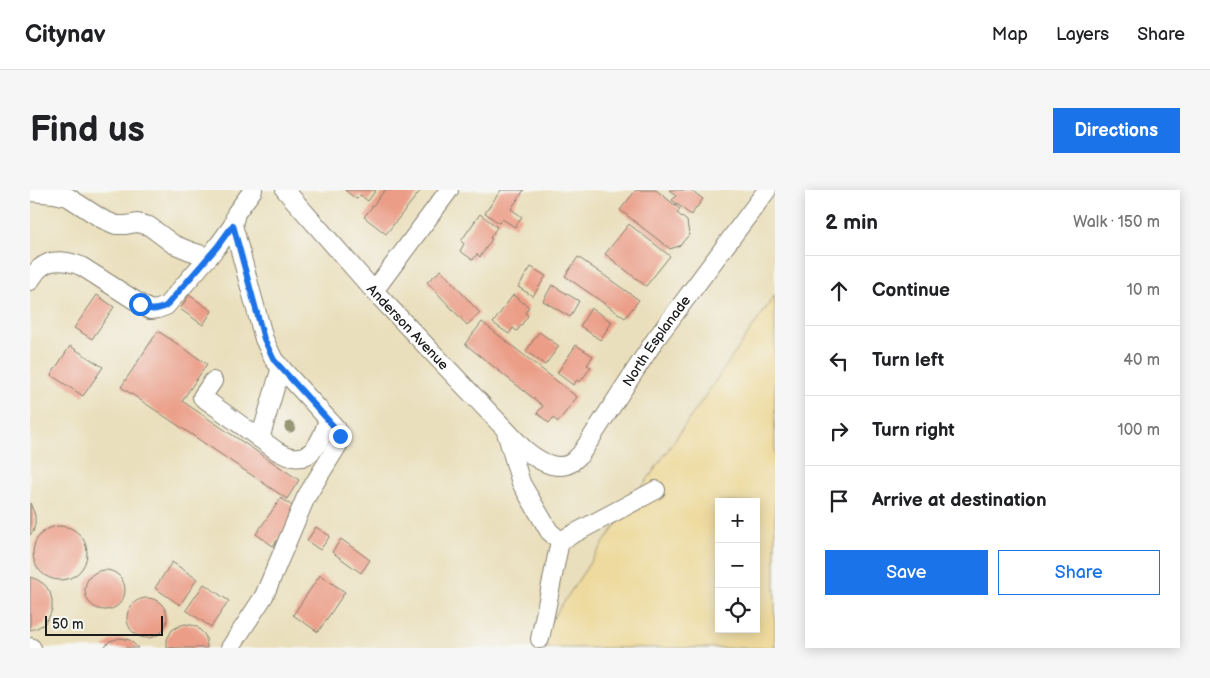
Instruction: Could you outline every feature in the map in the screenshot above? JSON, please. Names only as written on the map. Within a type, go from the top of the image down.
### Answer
[{"type":"street","points":[[30,281],[40,267],[59,261],[70,262],[81,266],[150,310],[166,306],[209,257],[233,225],[236,213],[253,190]]},
{"type":"street","name":"Anderson Avenue","points":[[285,190],[374,290],[505,430],[536,459]]},
{"type":"street","points":[[374,290],[449,190]]},
{"type":"street","name":"North Esplanade","points":[[536,459],[564,466],[572,463],[580,455],[655,340],[767,190]]},
{"type":"street","points":[[30,192],[68,197],[102,219],[116,225],[137,223],[149,226],[172,244],[209,257]]},
{"type":"street","points":[[230,648],[264,596],[306,497],[338,445],[340,436],[337,430],[274,360],[264,339],[233,225]]},
{"type":"street","points":[[260,439],[281,367]]},
{"type":"street","points":[[213,381],[202,397],[277,451],[289,456],[299,458],[309,454],[317,446],[328,420]]},
{"type":"street","points":[[505,430],[521,483],[549,531],[560,541]]},
{"type":"street","points":[[560,541],[656,490]]},
{"type":"street","points":[[540,640],[560,541]]},
{"type":"sand","points":[[775,295],[775,648],[533,648],[589,564]]},
{"type":"building","points":[[345,190],[376,190],[368,201],[360,195],[356,199]]},
{"type":"building","points":[[385,190],[421,190],[386,234],[364,217]]},
{"type":"building","points":[[501,190],[524,190],[511,209],[522,217],[515,227],[502,219],[499,223],[485,213]]},
{"type":"building","points":[[636,190],[656,190],[680,209],[677,213],[687,221],[689,235],[679,246],[670,249],[620,210]]},
{"type":"building","points":[[669,190],[691,190],[703,199],[691,215],[672,200],[676,196]]},
{"type":"building","points":[[480,214],[497,227],[490,238],[492,239],[480,257],[477,254],[473,260],[460,251],[464,244],[461,241]]},
{"type":"building","points":[[629,224],[670,256],[646,286],[605,254]]},
{"type":"building","points":[[578,257],[639,300],[625,318],[565,276]]},
{"type":"building","points":[[531,267],[546,276],[533,296],[518,287]]},
{"type":"building","points":[[441,270],[480,313],[467,325],[427,282]]},
{"type":"building","points":[[552,285],[579,301],[570,317],[543,301]]},
{"type":"building","points":[[97,295],[114,307],[92,339],[74,328]]},
{"type":"building","points":[[189,295],[212,311],[203,325],[180,309]]},
{"type":"building","points":[[513,295],[529,307],[525,313],[528,316],[517,331],[513,328],[509,334],[493,323]]},
{"type":"building","points":[[591,308],[612,322],[600,340],[580,326]]},
{"type":"building","points":[[482,322],[577,397],[558,422],[553,418],[549,423],[537,413],[543,406],[465,344]]},
{"type":"building","points":[[158,331],[207,364],[182,401],[299,480],[287,499],[121,387]]},
{"type":"building","points":[[539,332],[559,346],[545,365],[526,351]]},
{"type":"building","points":[[576,345],[593,356],[587,365],[591,367],[580,382],[577,380],[573,385],[557,373]]},
{"type":"building","points":[[70,346],[103,367],[83,396],[51,375]]},
{"type":"building","points":[[281,498],[298,510],[273,546],[256,534]]},
{"type":"building","points":[[30,503],[35,515],[35,524],[30,535]]},
{"type":"building","points":[[60,526],[70,528],[79,534],[85,543],[87,553],[85,563],[79,572],[70,578],[60,580],[50,578],[41,572],[35,563],[33,553],[35,543],[41,534],[50,528]]},
{"type":"building","points":[[316,527],[330,536],[320,550],[307,541]]},
{"type":"building","points":[[341,539],[370,560],[361,573],[332,552]]},
{"type":"building","points":[[172,562],[197,579],[180,605],[155,588]]},
{"type":"building","points":[[109,570],[116,573],[122,579],[125,590],[124,598],[116,607],[109,610],[101,610],[94,607],[86,598],[85,586],[88,579],[97,571]]},
{"type":"building","points":[[320,575],[345,592],[318,632],[293,615]]},
{"type":"building","points":[[30,577],[45,585],[50,592],[52,609],[44,624],[30,630]]},
{"type":"building","points":[[204,584],[229,601],[211,627],[186,610]]},
{"type":"building","points":[[151,598],[158,601],[164,607],[167,618],[166,626],[158,635],[151,638],[143,638],[136,635],[128,626],[127,614],[130,607],[139,599]]},
{"type":"building","points":[[186,624],[196,626],[204,634],[207,648],[167,648],[167,639],[172,630]]},
{"type":"building","points":[[120,638],[130,640],[138,648],[103,648],[110,641]]},
{"type":"route","points":[[140,304],[150,310],[166,306],[217,247],[233,225],[268,350],[274,360],[337,430],[340,436]]}]
